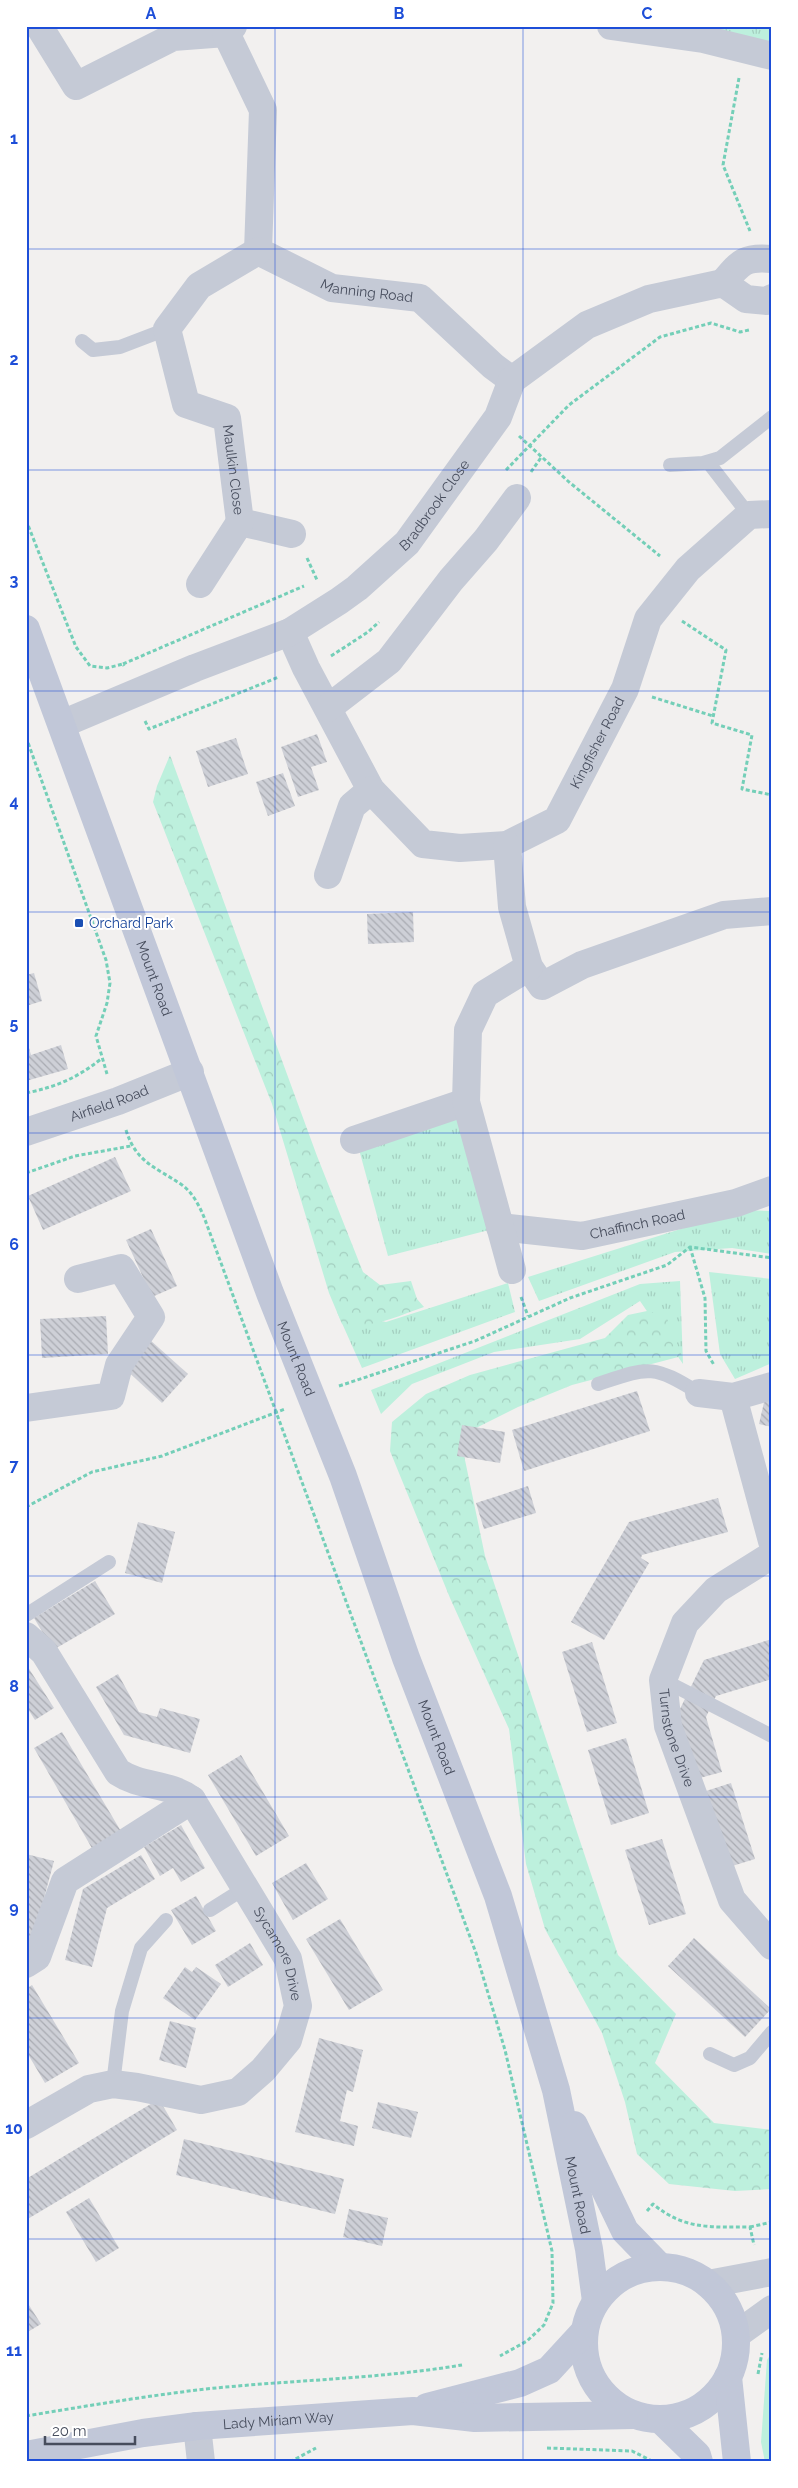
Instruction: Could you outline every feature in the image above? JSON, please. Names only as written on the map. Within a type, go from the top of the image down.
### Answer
[{"type":"street","points":[[39,26],[76,86],[173,37],[230,30],[263,110],[258,251],[199,286],[167,329]]},
{"type":"street","points":[[611,26],[705,33],[744,51],[772,56]]},
{"type":"street","name":"Manning Road","points":[[258,251],[332,288],[420,298],[493,366],[512,380]]},
{"type":"street","points":[[512,380],[587,325],[649,299],[723,283],[742,261],[764,258]]},
{"type":"street","points":[[723,283],[746,299],[767,301],[772,298]]},
{"type":"street","name":"Maulkin Close","points":[[167,329],[186,404],[227,418],[240,522],[292,534]]},
{"type":"street","name":"Bradbrook Close","points":[[62,724],[195,668],[290,632],[357,588],[407,543],[498,417],[512,380]]},
{"type":"street","points":[[328,708],[389,661],[451,580],[486,540],[517,498]]},
{"type":"street","name":"Kingfisher Road","points":[[290,632],[370,790],[423,844],[460,848],[507,845],[556,820],[624,689],[648,619],[683,575],[760,515]]},
{"type":"street","points":[[200,584],[240,522]]},
{"type":"street","name":"Mount Road","points":[[26,629],[310,1396],[342,1476],[406,1658],[498,1896],[556,2090],[589,2249],[596,2301]]},
{"type":"street","points":[[328,875],[352,806],[370,790]]},
{"type":"street","points":[[507,845],[512,907],[529,967],[542,986],[582,965],[724,915],[772,911]]},
{"type":"street","points":[[512,1270],[466,1102],[468,1030],[485,994],[529,967]]},
{"type":"street","name":"Airfield Road","points":[[26,1132],[118,1101],[190,1072]]},
{"type":"street","points":[[354,1140],[466,1102]]},
{"type":"street","name":"Chaffinch Road","points":[[500,1227],[582,1236],[736,1203],[772,1190]]},
{"type":"street","points":[[26,1408],[111,1396],[119,1365],[151,1317],[120,1268],[78,1279]]},
{"type":"street","points":[[699,1393],[733,1397],[772,1386]]},
{"type":"street","points":[[733,1397],[772,1541]]},
{"type":"street","name":"Turnstone Drive","points":[[772,1554],[716,1590],[685,1623],[663,1680],[668,1726],[732,1900],[772,1946]]},
{"type":"street","points":[[26,1636],[44,1652],[118,1772],[128,1778],[180,1791],[192,1800],[65,1881],[37,1957],[26,1964]]},
{"type":"street","name":"Sycamore Drive","points":[[26,2125],[89,2089],[113,2084],[201,2100],[238,2092],[263,2070],[288,2040],[298,2006],[288,1958],[192,1800]]},
{"type":"street","name":"Mount Road","points":[[556,2090],[625,2231],[660,2267]]},
{"type":"street","points":[[660,2267],[685,2271],[708,2284],[722,2298],[731,2315],[736,2335],[735,2357],[728,2377],[711,2400],[688,2414],[661,2420],[634,2415],[615,2405],[600,2391],[590,2373],[584,2353],[584,2332],[596,2301],[613,2283],[635,2271],[660,2267]]},
{"type":"street","points":[[708,2284],[772,2272]]},
{"type":"street","points":[[736,2335],[772,2308]]},
{"type":"street","name":"Lady Miriam Way","points":[[26,2455],[143,2433],[197,2426],[413,2411],[520,2384],[550,2370],[584,2332]]},
{"type":"street","points":[[728,2377],[737,2462]]},
{"type":"street","name":"Lady Miriam Way","points":[[413,2411],[475,2418],[634,2415]]},
{"type":"street","points":[[661,2420],[697,2455],[700,2462]]},
{"type":"street","points":[[197,2426],[202,2462]]},
{"type":"lane","points":[[82,341],[93,350],[120,347],[167,329]]},
{"type":"lane","points":[[670,465],[708,462],[720,458],[772,417]]},
{"type":"lane","points":[[708,462],[760,515]]},
{"type":"lane","points":[[598,1384],[636,1371],[650,1370],[670,1375],[699,1393]]},
{"type":"lane","points":[[26,1615],[109,1562]]},
{"type":"lane","points":[[663,1680],[772,1736]]},
{"type":"lane","points":[[210,1910],[245,1888]]},
{"type":"lane","points":[[113,2084],[122,2011],[141,1948],[166,1920]]},
{"type":"lane","points":[[710,2054],[734,2065],[750,2058],[772,2032]]},
{"type":"path","points":[[744,51],[723,165],[751,234],[764,258]]},
{"type":"path","points":[[498,417],[569,482],[683,575]]},
{"type":"path","points":[[531,472],[542,456]]},
{"type":"path","points":[[26,520],[76,646],[90,666],[107,668],[123,664],[134,695]]},
{"type":"path","points":[[292,534],[305,551],[316,580],[339,601]]},
{"type":"path","points":[[658,606],[726,650],[712,723],[752,734],[742,789],[772,795]]},
{"type":"path","points":[[624,689],[713,716]]},
{"type":"path","points":[[26,737],[106,960],[109,989],[107,1003],[96,1036],[101,1059],[109,1080]]},
{"type":"path","points":[[26,1092],[48,1088],[82,1074],[101,1059]]},
{"type":"path","points":[[126,1129],[131,1146],[159,1173],[183,1186],[197,1202],[277,1413],[476,1953],[505,2050],[552,2251],[553,2303],[544,2325],[527,2341],[512,2350]]},
{"type":"path","points":[[26,1173],[75,1156],[131,1146]]},
{"type":"path","points":[[690,1247],[705,1298],[706,1351],[733,1397]]},
{"type":"path","points":[[26,1507],[92,1472],[162,1456],[277,1413],[310,1396],[475,1341],[570,1298],[668,1265],[690,1247],[772,1258]]},
{"type":"path","points":[[642,2214],[654,2204],[666,2214],[697,2227],[750,2227],[772,2222]]},
{"type":"path","points":[[750,2227],[755,2251]]},
{"type":"path","points":[[26,2416],[116,2401],[207,2389],[301,2383],[466,2365]]},
{"type":"path","points":[[290,2462],[317,2448],[325,2447]]},
{"type":"path","points":[[544,2448],[632,2451],[654,2462]]},
{"type":"green space","points":[[712,26],[772,26],[772,49],[709,34]]},
{"type":"green space","points":[[170,755],[317,1156],[363,1272],[380,1285],[411,1281],[417,1299],[424,1307],[374,1324],[342,1324],[329,1293],[272,1104],[153,802],[157,786]]},
{"type":"green space","points":[[459,1115],[489,1230],[388,1256],[357,1142]]},
{"type":"green space","points":[[741,1210],[772,1211],[772,1254],[732,1248],[675,1252],[539,1301],[528,1277]]},
{"type":"green space","points":[[709,1272],[772,1279],[772,1363],[735,1379],[720,1354]]},
{"type":"green space","points":[[680,1281],[683,1364],[640,1301],[580,1339],[494,1352],[412,1384],[381,1414],[371,1390],[640,1284]]},
{"type":"green space","points":[[508,1283],[515,1312],[362,1368],[337,1312],[386,1322]]},
{"type":"green space","points":[[647,1311],[666,1316],[682,1356],[572,1385],[518,1407],[460,1436],[485,1556],[618,1955],[676,2014],[655,2063],[714,2123],[772,2130],[772,2189],[735,2191],[669,2184],[637,2154],[625,2102],[602,2033],[545,1929],[526,1864],[509,1729],[450,1598],[390,1451],[392,1422],[426,1394],[470,1375],[605,1338],[628,1315]]},
{"type":"green space","points":[[772,2352],[772,2462],[765,2462],[761,2442],[767,2360]]},
{"type":"building","points":[[317,734],[327,762],[311,767],[319,790],[298,797],[281,747]]},
{"type":"building","points":[[236,738],[248,774],[208,787],[196,751]]},
{"type":"building","points":[[283,773],[295,806],[268,816],[256,782]]},
{"type":"building","points":[[413,912],[414,942],[368,944],[367,914]]},
{"type":"building","points":[[34,973],[42,1001],[26,1006],[26,975]]},
{"type":"building","points":[[27,1041],[31,1055],[61,1045],[68,1069],[26,1081]]},
{"type":"building","points":[[115,1157],[131,1191],[43,1230],[28,1196]]},
{"type":"building","points":[[151,1229],[177,1286],[152,1297],[126,1240]]},
{"type":"building","points":[[106,1316],[108,1354],[42,1358],[40,1319]]},
{"type":"building","points":[[149,1339],[188,1374],[162,1403],[123,1367]]},
{"type":"building","points":[[767,1389],[772,1390],[772,1427],[759,1424]]},
{"type":"building","points":[[637,1391],[650,1431],[524,1471],[512,1430]]},
{"type":"building","points":[[462,1425],[505,1432],[500,1463],[457,1456]]},
{"type":"building","points":[[528,1486],[536,1513],[484,1529],[476,1503]]},
{"type":"building","points":[[718,1498],[728,1532],[642,1555],[641,1558],[649,1563],[604,1640],[571,1622],[629,1522]]},
{"type":"building","points":[[138,1522],[175,1532],[162,1583],[125,1573]]},
{"type":"building","points":[[95,1581],[115,1614],[53,1650],[34,1618]]},
{"type":"building","points":[[772,1639],[772,1679],[716,1696],[706,1717],[722,1772],[696,1779],[677,1715],[704,1660]]},
{"type":"building","points":[[592,1642],[617,1723],[587,1732],[562,1652]]},
{"type":"building","points":[[26,1664],[54,1708],[35,1720],[26,1706]]},
{"type":"building","points":[[118,1674],[139,1712],[157,1717],[160,1708],[200,1719],[190,1753],[124,1735],[96,1687]]},
{"type":"building","points":[[62,1732],[122,1833],[93,1850],[34,1748]]},
{"type":"building","points":[[626,1738],[649,1813],[611,1825],[588,1750]]},
{"type":"building","points":[[241,1755],[289,1836],[256,1856],[208,1775]]},
{"type":"building","points":[[731,1783],[755,1859],[729,1867],[706,1791]]},
{"type":"building","points":[[181,1825],[205,1868],[181,1882],[173,1868],[160,1876],[144,1847]]},
{"type":"building","points":[[662,1839],[686,1914],[649,1925],[625,1850]]},
{"type":"building","points":[[26,1854],[54,1861],[32,1943],[26,1946]]},
{"type":"building","points":[[141,1855],[155,1879],[107,1908],[92,1967],[65,1960],[83,1889]]},
{"type":"building","points":[[306,1863],[328,1899],[293,1920],[272,1883]]},
{"type":"building","points":[[196,1896],[216,1931],[192,1945],[171,1910]]},
{"type":"building","points":[[340,1919],[383,1990],[349,2010],[306,1939]]},
{"type":"building","points":[[694,1938],[771,2009],[745,2037],[668,1966]]},
{"type":"building","points":[[250,1943],[263,1965],[228,1987],[215,1965]]},
{"type":"building","points":[[185,1967],[192,1972],[196,1967],[221,1984],[195,2020],[163,1998]]},
{"type":"building","points":[[32,1985],[79,2063],[45,2083],[26,2051],[26,1989]]},
{"type":"building","points":[[170,2021],[196,2028],[186,2068],[159,2060]]},
{"type":"building","points":[[319,2038],[363,2050],[353,2092],[347,2090],[340,2121],[358,2126],[354,2146],[295,2132]]},
{"type":"building","points":[[159,2099],[177,2130],[26,2220],[26,2179]]},
{"type":"building","points":[[378,2102],[418,2112],[411,2138],[372,2128]]},
{"type":"building","points":[[184,2139],[344,2179],[335,2214],[176,2175]]},
{"type":"building","points":[[89,2198],[119,2248],[96,2262],[66,2212]]},
{"type":"building","points":[[349,2209],[388,2218],[382,2246],[343,2237]]},
{"type":"building","points":[[26,2303],[41,2324],[26,2333]]},
{"type":"place","name":"Orchard Park","points":[[79,923]]}]
